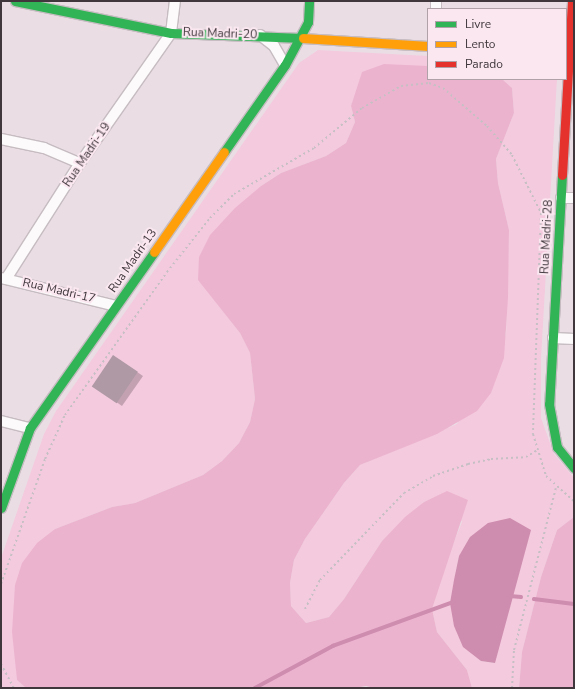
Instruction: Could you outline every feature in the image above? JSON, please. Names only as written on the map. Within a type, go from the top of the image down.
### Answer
[{"type":"street","name":"Rua Madri-20","points":[[15,1],[171,33],[260,35],[427,46]]},
{"type":"street","points":[[171,33],[174,1]]},
{"type":"street","name":"Rua Madri-13","points":[[1,508],[30,428],[285,65],[301,38],[308,22],[309,1]]},
{"type":"street","name":"Rua Madri-28","points":[[572,1],[549,404],[558,447],[574,468]]},
{"type":"street","name":"Rua Madri-19","points":[[4,279],[80,163],[171,33]]},
{"type":"street","points":[[260,35],[274,46],[285,65]]},
{"type":"street","points":[[1,139],[44,148],[80,163]]},
{"type":"street","points":[[561,198],[574,198]]},
{"type":"street","name":"Rua Madri-17","points":[[4,279],[116,306]]},
{"type":"street","points":[[553,338],[574,339]]},
{"type":"street","points":[[1,421],[30,428]]},
{"type":"path","points":[[1,584],[45,458],[65,415],[167,272],[210,218],[234,194],[314,148],[362,108],[388,93],[401,86],[429,83],[443,88],[488,126],[512,155],[541,213]]},
{"type":"path","points":[[305,609],[320,580],[404,493],[433,476],[468,464],[491,459],[526,457],[537,450]]},
{"type":"path","points":[[512,688],[514,650],[556,488]]},
{"type":"path","points":[[1,664],[14,688]]},
{"type":"shaded area","points":[[318,50],[427,56],[427,67],[351,106],[355,122],[346,143],[326,156],[281,173],[261,186],[213,298],[240,333],[250,353],[255,399],[250,422],[239,443],[222,461],[203,475],[135,503],[112,507],[55,529],[15,585],[17,680],[26,688],[1,688],[1,558],[44,434],[56,411],[299,63]]},
{"type":"shaded area","points":[[384,64],[427,66],[427,80],[503,80],[512,88],[514,113],[496,159],[498,183],[509,230],[508,298],[504,358],[491,393],[477,411],[437,434],[360,465],[344,483],[305,539],[294,560],[290,583],[291,606],[306,623],[329,617],[344,599],[382,541],[405,517],[424,502],[447,491],[468,500],[432,609],[437,632],[467,670],[472,688],[374,688],[366,686],[354,688],[26,688],[17,680],[12,632],[15,585],[22,563],[37,543],[55,529],[112,507],[135,503],[203,475],[222,461],[239,443],[250,422],[255,399],[250,353],[240,333],[198,280],[199,257],[210,235],[235,208],[261,186],[281,173],[326,156],[346,143],[355,122],[351,106],[362,72]]},
{"type":"shaded area","points":[[503,80],[557,80],[541,359],[541,418],[554,454],[574,478],[574,517],[557,530],[541,577],[522,652],[519,688],[472,688],[467,670],[437,632],[432,609],[445,564],[462,522],[447,492],[424,502],[382,541],[344,599],[329,617],[306,623],[291,606],[290,583],[294,560],[305,539],[344,483],[360,465],[457,424],[506,335],[509,230],[498,183],[496,159],[514,113],[512,88]],"holes":[[[459,556],[495,663],[481,661],[450,603]]]},
{"type":"shaded area","points":[[574,517],[574,688],[519,688],[522,652],[541,577],[557,530]]},
{"type":"shaded area","points":[[510,518],[531,530],[495,663],[481,661],[463,647],[454,626],[450,603],[454,580],[459,556],[470,537],[488,523]]},
{"type":"building","points":[[113,355],[138,372],[117,403],[92,387]]},
{"type":"waterway","points":[[510,596],[521,597]]},
{"type":"waterway","points":[[534,599],[574,604]]},
{"type":"waterway","points":[[255,688],[333,646],[453,602]]},
{"type":"traffic: fast","points":[[15,1],[171,33],[303,38]]},
{"type":"traffic: fast","points":[[224,152],[285,65],[308,22],[309,1]]},
{"type":"traffic: fast","points":[[562,175],[549,404],[557,447],[574,468]]},
{"type":"traffic: fast","points":[[1,508],[30,428],[154,252]]},
{"type":"traffic: slow","points":[[303,38],[427,46]]},
{"type":"traffic: slow","points":[[154,252],[224,152]]},
{"type":"traffic: jam","points":[[562,175],[572,1]]}]
